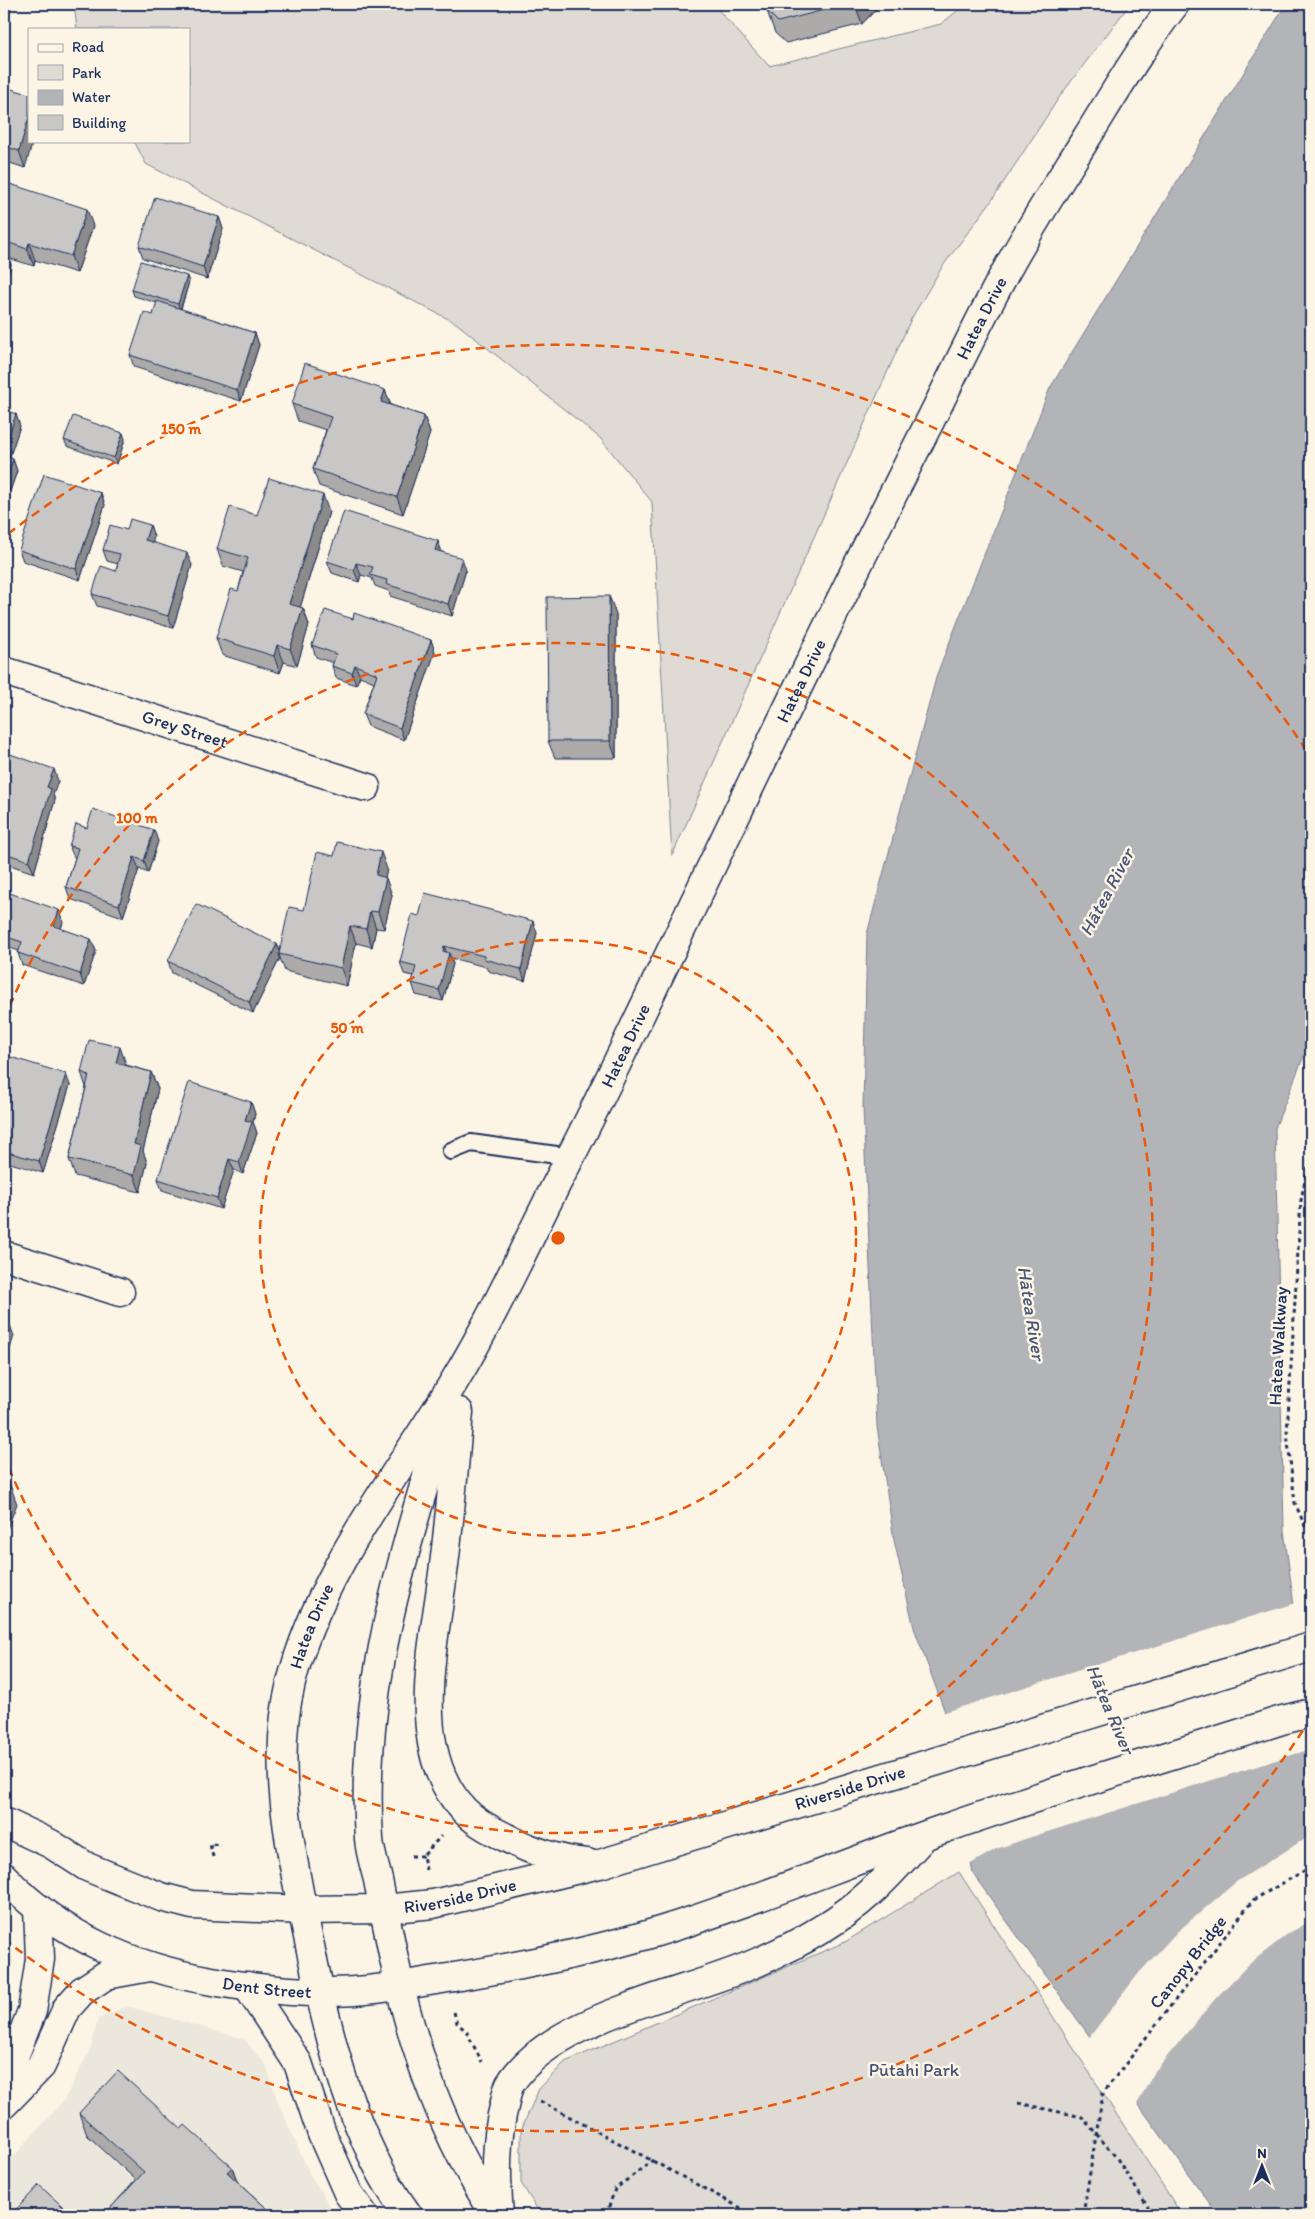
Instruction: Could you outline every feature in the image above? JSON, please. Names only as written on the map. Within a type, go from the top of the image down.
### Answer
[{"type":"main road","name":"Hatea Drive","points":[[320,1992],[290,1842],[283,1781],[285,1719],[291,1683],[308,1633],[328,1586],[381,1497],[458,1376],[571,1157],[858,563],[1009,265],[1147,40],[1175,4]]},
{"type":"main road","name":"Grey Street","points":[[4,672],[366,787]]},
{"type":"main road","points":[[4,1255],[120,1292]]},
{"type":"main road","name":"Hatea Drive","points":[[400,1987],[369,1842],[367,1798],[378,1669],[404,1551],[458,1376]]},
{"type":"main road","points":[[458,1376],[462,1385],[446,1549],[429,1687],[428,1711],[437,1759],[448,1788],[464,1810],[485,1827],[532,1851],[568,1861],[600,1864]]},
{"type":"main road","name":"Riverside Drive","points":[[303,1910],[384,1909],[434,1904],[600,1864],[922,1768],[1311,1647]]},
{"type":"main road","points":[[320,1992],[400,1987],[533,1964],[605,1947],[684,1923],[934,1832],[1282,1720],[1311,1714]]},
{"type":"main road","points":[[4,1822],[51,1844],[87,1867],[161,1897],[200,1905],[303,1910]]},
{"type":"main road","points":[[498,2215],[496,2176],[499,2126],[509,2086],[523,2067],[545,2049],[594,2020],[757,1963],[817,1932],[869,1893],[934,1832]]},
{"type":"main road","name":"Dent Street","points":[[4,1877],[23,1897],[69,1930],[150,1967],[180,1975],[247,1986],[320,1992],[335,2055],[364,2140],[391,2192],[408,2215]]},
{"type":"main road","points":[[4,2082],[32,2011],[40,1959],[38,1908]]},
{"type":"main road","points":[[4,2104],[41,2066],[67,2008],[82,1991],[106,1975],[150,1967]]},
{"type":"main road","points":[[247,1986],[291,2050],[322,2134],[348,2193],[364,2215]]},
{"type":"main road","points":[[400,1987],[417,2052],[456,2145],[475,2184],[498,2215]]},
{"type":"lane","points":[[451,1151],[471,1143],[571,1157]]},
{"type":"path","name":"Hatea Walkway","points":[[1311,1151],[1301,1200],[1287,1434],[1295,1503],[1311,1540]]},
{"type":"path","points":[[411,1856],[423,1856],[443,1834]]},
{"type":"path","points":[[213,1857],[210,1844],[221,1845]]},
{"type":"path","points":[[423,1856],[426,1871]]},
{"type":"path","name":"Canopy Bridge","points":[[1096,2134],[1103,2094],[1253,1900],[1311,1867]]},
{"type":"path","points":[[454,2010],[457,2023],[466,2031],[486,2069]]},
{"type":"path","points":[[451,2024],[457,2023]]},
{"type":"path","points":[[509,2086],[574,2117],[754,2215]]},
{"type":"path","points":[[1018,2103],[1082,2117],[1116,2157],[1153,2215]]},
{"type":"path","points":[[1083,2215],[1096,2134]]},
{"type":"path","points":[[606,2215],[615,2189],[653,2160]]},
{"type":"shaded area","points":[[127,2006],[244,2039],[266,2065],[276,2097],[310,2175],[336,2215],[4,2215],[4,2167],[64,2100],[91,2048],[98,2019]]},
{"type":"green space","points":[[74,4],[713,4],[769,66],[941,24],[966,4],[1130,4],[1060,96],[992,200],[942,267],[911,319],[672,856],[652,502],[600,438],[456,323],[146,164],[135,142],[190,142],[190,28],[77,28]]},
{"type":"green space","name":"Pūtahi Park","points":[[959,1872],[1182,2215],[541,2215],[521,2183],[521,2130],[539,2089],[565,2062],[845,1942]]},
{"type":"water","name":"Hātea River","points":[[1286,4],[1311,4],[1311,1038],[1275,1128],[1284,1530],[1311,1735],[1311,2215],[1218,2215],[973,1874],[945,1712],[914,1628],[894,1540],[877,1426],[863,1108],[867,934],[937,674],[1050,388]]},
{"type":"pier","points":[[1296,1603],[1311,1716],[1311,1749],[1028,1838],[996,1849],[969,1865],[942,1713]]},
{"type":"pier","points":[[1311,1835],[1311,1921],[1289,1933],[1248,1965],[1215,1999],[1155,2071],[1136,2106],[1088,2039],[1139,1973],[1177,1932],[1236,1882]]},
{"type":"building","points":[[774,4],[847,4],[778,22],[767,11]]},
{"type":"building","points":[[4,87],[28,94],[28,120],[19,151],[4,146]]},
{"type":"building","points":[[4,182],[87,209],[71,256],[29,243],[27,249],[4,241]]},
{"type":"building","points":[[155,197],[219,217],[203,267],[139,246]]},
{"type":"building","points":[[141,261],[187,276],[178,304],[132,290]]},
{"type":"building","points":[[157,301],[255,333],[237,390],[130,355],[144,312],[153,315]]},
{"type":"building","points":[[305,363],[385,390],[381,402],[424,416],[397,497],[313,469],[331,417],[292,404]]},
{"type":"building","points":[[4,410],[16,414],[4,450]]},
{"type":"building","points":[[73,416],[123,433],[114,458],[64,440]]},
{"type":"building","points":[[4,456],[13,459],[6,479],[4,478]]},
{"type":"building","points":[[44,474],[101,493],[76,569],[19,550]]},
{"type":"building","points":[[269,478],[323,495],[289,604],[303,608],[290,649],[277,645],[274,656],[216,638],[231,589],[238,591],[248,558],[217,549],[230,507],[257,515]]},
{"type":"building","points":[[344,511],[438,541],[435,550],[462,558],[448,604],[386,584],[387,580],[370,575],[373,567],[356,563],[354,570],[327,561]]},
{"type":"building","points":[[130,519],[150,525],[145,540],[187,553],[168,616],[92,594],[101,566],[116,571],[120,554],[103,550],[110,525],[127,530]]},
{"type":"building","points":[[609,596],[610,741],[548,741],[547,597]]},
{"type":"building","points":[[325,610],[353,619],[354,613],[431,640],[400,728],[363,714],[377,674],[355,665],[352,673],[332,666],[336,654],[312,645]]},
{"type":"building","points":[[4,752],[54,769],[47,787],[51,789],[29,861],[4,853]]},
{"type":"building","points":[[93,809],[154,830],[144,861],[134,857],[119,905],[66,887],[78,848],[69,846],[76,824],[87,828]]},
{"type":"building","points":[[337,842],[381,852],[376,875],[386,878],[378,912],[370,911],[366,929],[350,926],[341,968],[279,954],[289,907],[304,910],[317,852],[334,856]]},
{"type":"building","points":[[4,891],[59,910],[54,926],[91,939],[80,974],[18,953],[22,942],[4,936]]},
{"type":"building","points":[[425,893],[533,921],[521,969],[484,959],[484,956],[444,946],[443,951],[449,953],[439,990],[412,983],[416,966],[400,962],[412,914],[419,916]]},
{"type":"building","points":[[196,904],[277,944],[249,1002],[168,961]]},
{"type":"building","points":[[89,1040],[120,1047],[116,1063],[151,1072],[134,1144],[141,1146],[134,1175],[69,1159],[89,1075],[81,1072]]},
{"type":"building","points":[[4,1055],[66,1074],[39,1161],[4,1151]]},
{"type":"building","points":[[189,1082],[251,1102],[245,1120],[252,1122],[239,1162],[229,1159],[217,1198],[158,1179]]},
{"type":"building","points":[[4,1322],[10,1325],[4,1344]]},
{"type":"building","points":[[4,1480],[9,1482],[4,1495]]},
{"type":"building","points":[[118,2071],[181,2129],[185,2125],[232,2167],[227,2172],[274,2215],[192,2215],[188,2211],[184,2215],[104,2215],[144,2172],[79,2113]]},
{"type":"building","points":[[39,2185],[72,2215],[11,2215]]}]
